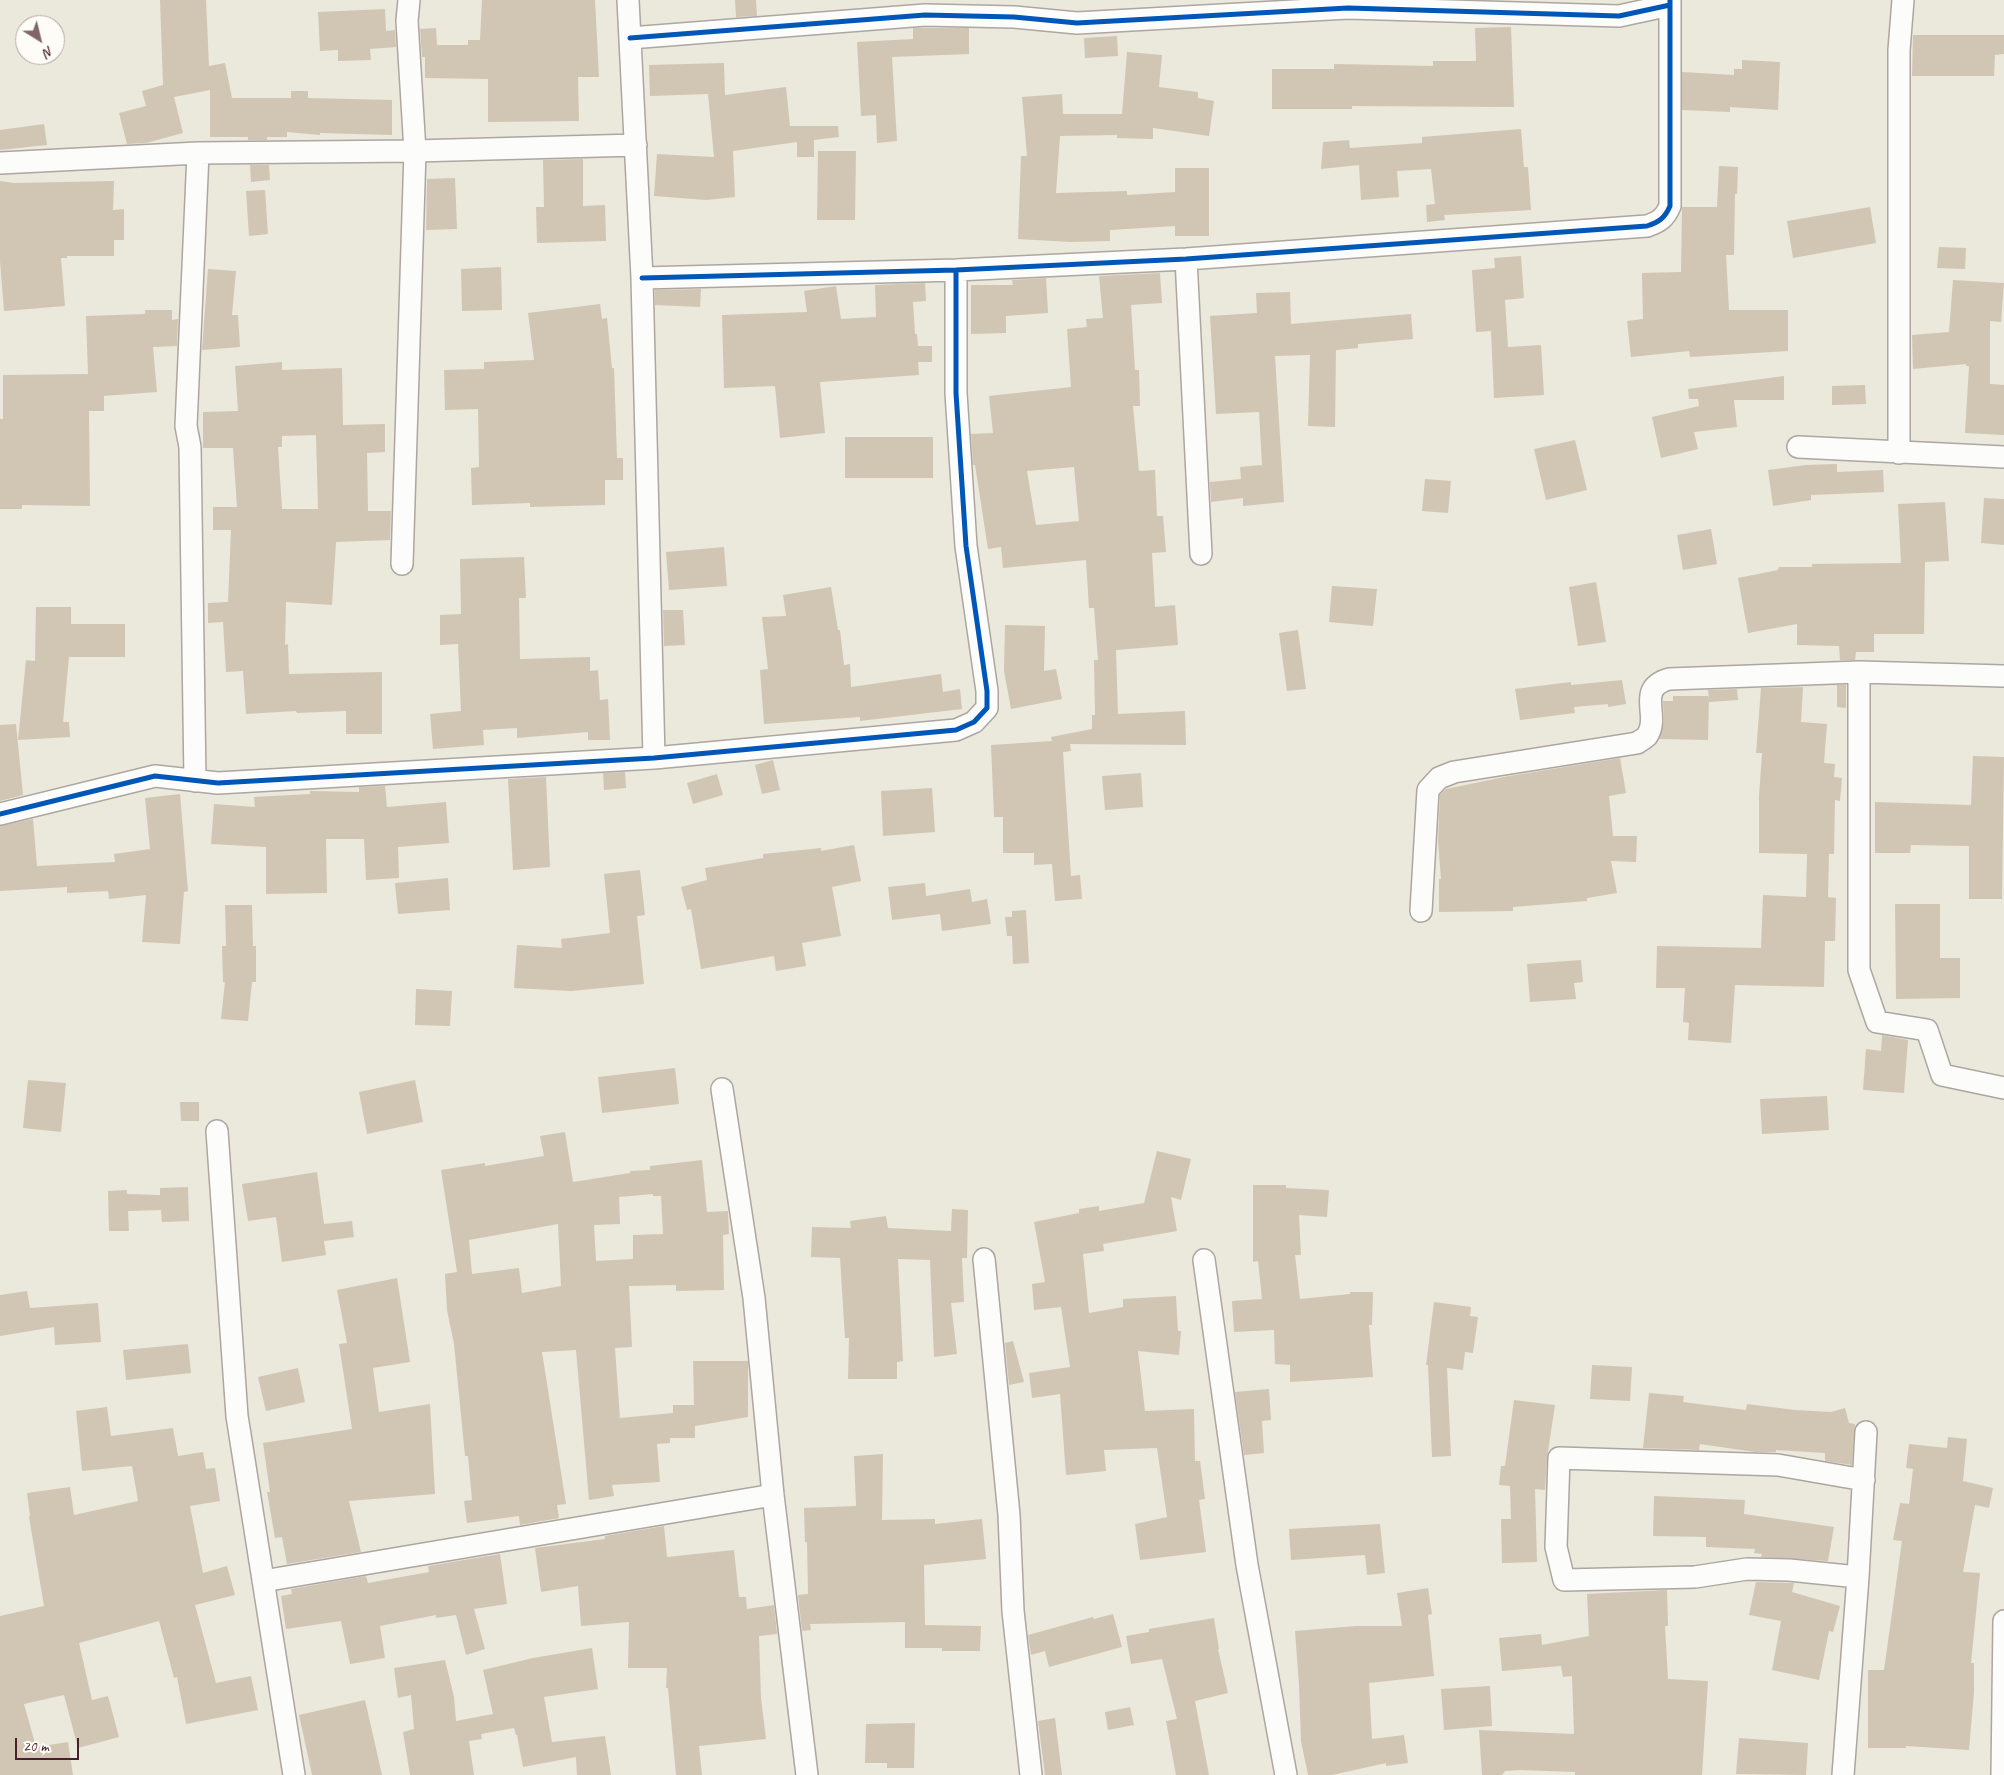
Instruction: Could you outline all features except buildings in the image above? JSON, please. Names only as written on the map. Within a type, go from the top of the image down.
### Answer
[{"type":"street","points":[[402,564],[415,152],[407,21],[409,0]]},
{"type":"street","points":[[628,0],[642,278],[654,758]]},
{"type":"street","points":[[1900,453],[1900,50],[1903,0]]},
{"type":"street","points":[[630,38],[925,15],[1014,18],[1078,23],[1348,8],[1619,16],[1670,2],[1670,206],[1667,214],[1659,222],[1647,226],[1186,259],[956,270],[642,278]]},
{"type":"street","points":[[0,163],[198,153],[415,152],[636,145]]},
{"type":"street","points":[[196,781],[190,447],[186,426],[198,153]]},
{"type":"street","points":[[1186,259],[1200,554]]},
{"type":"street","points":[[0,814],[155,776],[218,783],[654,758],[956,730],[974,722],[987,708],[987,691],[966,546],[956,393],[956,270]]},
{"type":"street","points":[[1798,447],[2004,457]]},
{"type":"street","points":[[1421,911],[1428,790],[1439,778],[1454,772],[1637,743],[1646,736],[1651,724],[1650,693],[1658,682],[1669,679],[1859,672],[2004,676]]},
{"type":"street","points":[[1859,672],[1859,970],[1869,1002],[1877,1022],[1926,1030],[1942,1075],[2004,1088]]},
{"type":"street","points":[[722,1089],[754,1298],[773,1495],[807,1775]]},
{"type":"street","points":[[217,1131],[237,1416],[294,1775]]},
{"type":"street","points":[[984,1259],[1009,1515],[1013,1611],[1031,1775]]},
{"type":"street","points":[[1204,1260],[1247,1565],[1286,1775]]},
{"type":"street","points":[[1843,1775],[1858,1577],[1866,1432]]},
{"type":"street","points":[[1858,1577],[1789,1570],[1747,1569],[1695,1577],[1564,1580],[1556,1547],[1559,1458],[1778,1465],[1864,1480]]},
{"type":"street","points":[[263,1581],[773,1495]]},
{"type":"street","points":[[2002,1775],[2004,1621]]},
{"type":"cycle path","points":[[642,278],[956,270],[1186,259],[1647,226],[1661,219],[1670,206],[1670,0]]},
{"type":"cycle path","points":[[630,38],[925,15],[1014,17],[1077,23],[1348,8],[1619,16],[1670,5]]},
{"type":"cycle path","points":[[0,814],[155,776],[218,783],[654,758],[956,730],[974,722],[987,708],[987,691],[966,546],[956,393],[956,270]]}]
